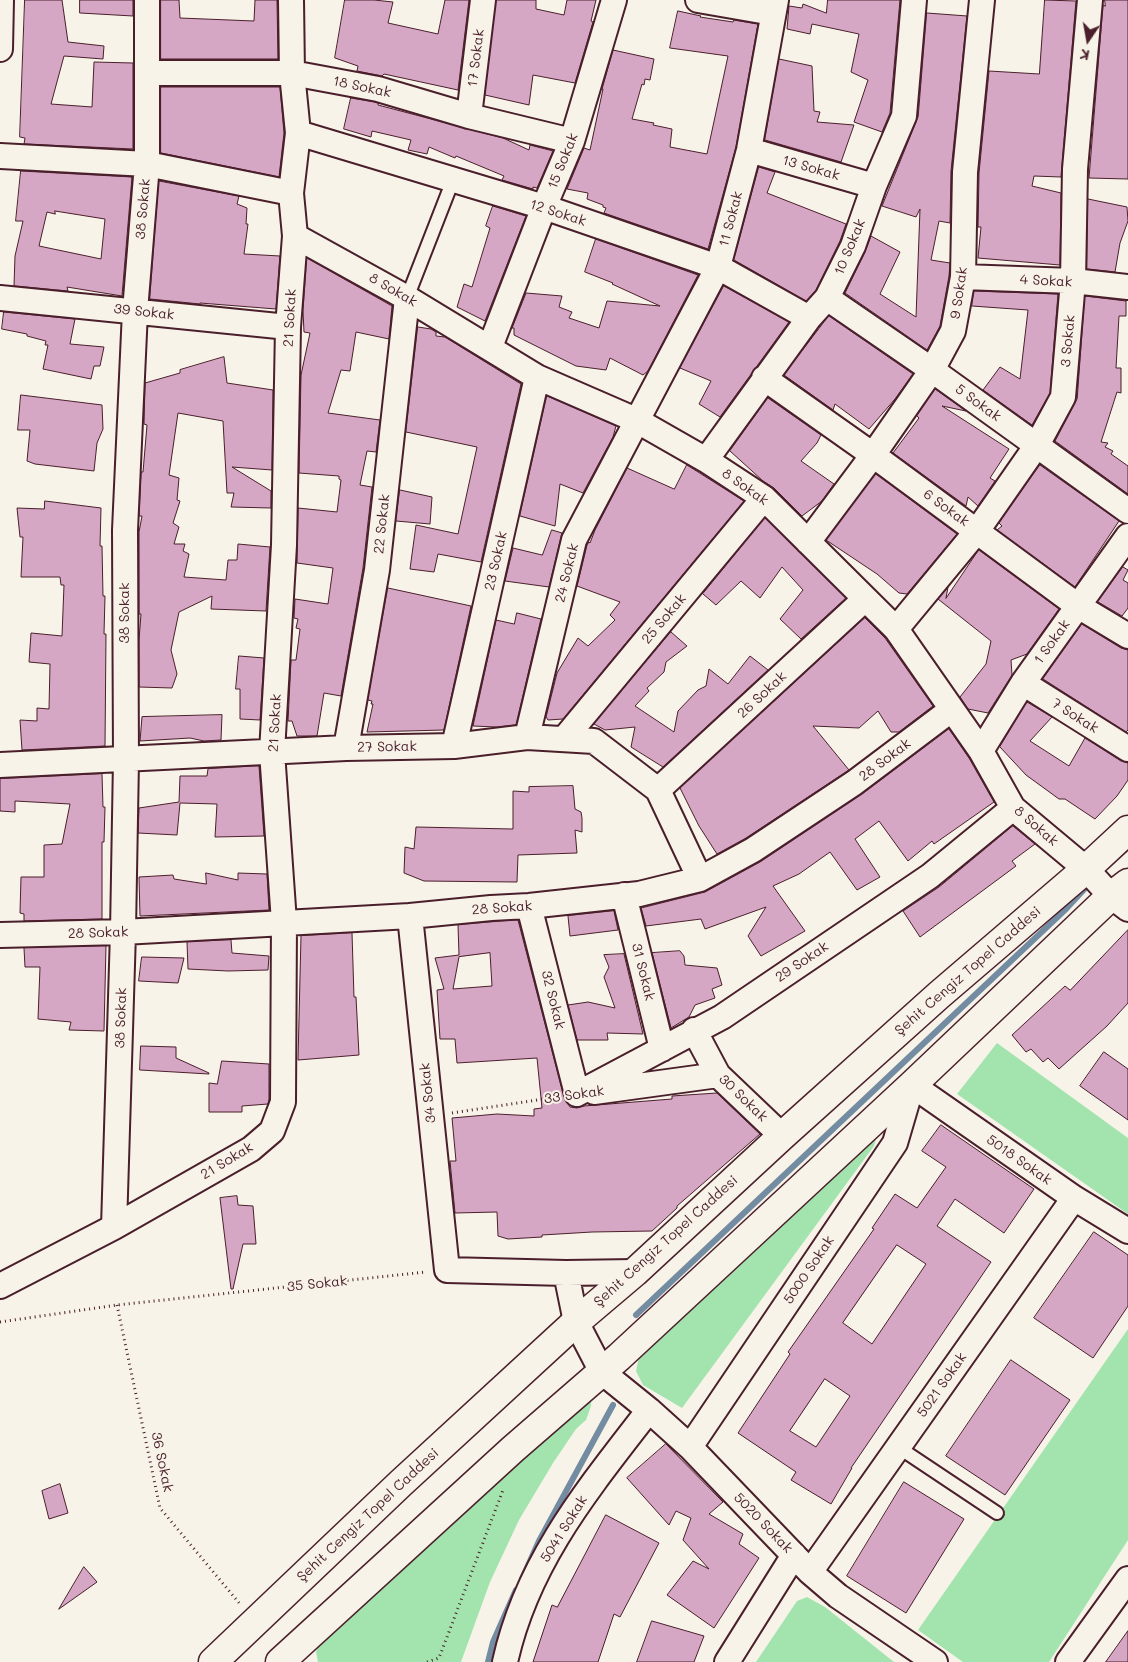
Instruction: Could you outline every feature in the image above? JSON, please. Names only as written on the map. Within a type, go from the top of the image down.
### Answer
[{"type":"main road","name":"Şehit Cengiz Topel Caddesi","points":[[213,1662],[394,1490],[576,1322],[635,1272],[939,994],[1086,869],[1128,830]]},
{"type":"main road","points":[[280,1662],[513,1449],[602,1372],[912,1085],[1122,896]]},
{"type":"street","points":[[0,49],[1,0]]},
{"type":"street","name":"38 Sokak","points":[[114,1227],[124,932],[126,760],[125,530],[135,311],[147,164],[147,0]]},
{"type":"street","name":"21 Sokak","points":[[0,1286],[114,1227],[252,1148],[272,1131],[283,1102],[284,922],[272,752],[284,545],[288,327],[296,236],[292,193],[298,133],[292,73],[291,0]]},
{"type":"street","name":"17 Sokak","points":[[469,116],[483,0]]},
{"type":"street","name":"15 Sokak","points":[[490,347],[544,207],[572,141],[614,0]]},
{"type":"street","points":[[698,0],[775,7]]},
{"type":"street","name":"10 Sokak","points":[[706,460],[764,378],[809,318],[827,298],[853,246],[874,186],[904,116],[914,0]]},
{"type":"street","name":"9 Sokak","points":[[808,542],[873,455],[932,370],[953,332],[963,277],[965,172],[982,0]]},
{"type":"street","name":"3 Sokak","points":[[896,629],[977,531],[1037,445],[1063,397],[1072,282],[1075,169],[1090,0]]},
{"type":"street","name":"11 Sokak","points":[[636,420],[718,267],[748,150],[775,7]]},
{"type":"street","name":"18 Sokak","points":[[147,73],[292,73],[378,89],[469,116],[572,141]]},
{"type":"street","name":"12 Sokak","points":[[298,133],[544,207],[718,267],[809,318]]},
{"type":"street","name":"13 Sokak","points":[[748,150],[874,186]]},
{"type":"street","points":[[0,156],[147,164],[292,193]]},
{"type":"street","name":"8 Sokak","points":[[296,236],[407,298],[537,377],[636,420],[706,460],[764,498],[896,629],[981,751],[1013,808],[1086,869],[1122,896]]},
{"type":"street","name":"4 Sokak","points":[[963,277],[1072,282],[1128,287]]},
{"type":"street","name":"39 Sokak","points":[[0,298],[288,327]]},
{"type":"street","name":"22 Sokak","points":[[346,748],[377,570],[407,298]]},
{"type":"street","name":"5 Sokak","points":[[827,298],[932,370],[1128,511]]},
{"type":"street","name":"23 Sokak","points":[[454,746],[537,377]]},
{"type":"street","name":"6 Sokak","points":[[764,378],[873,455],[1078,606],[1128,636]]},
{"type":"street","name":"24 Sokak","points":[[527,737],[574,540],[636,420]]},
{"type":"street","name":"25 Sokak","points":[[564,739],[764,498]]},
{"type":"street","name":"1 Sokak","points":[[981,751],[1023,683],[1128,536]]},
{"type":"street","name":"26 Sokak","points":[[658,790],[865,599]]},
{"type":"street","name":"7 Sokak","points":[[1023,683],[1128,749]]},
{"type":"street","name":"28 Sokak","points":[[0,935],[124,932],[410,916],[639,894],[700,879],[754,850],[854,783],[951,710]]},
{"type":"street","name":"27 Sokak","points":[[0,765],[346,748],[454,746],[527,737],[594,741],[658,790],[700,879]]},
{"type":"street","name":"29 Sokak","points":[[577,1094],[694,1030],[722,1017],[930,876],[1013,808]]},
{"type":"street","name":"31 Sokak","points":[[624,895],[662,1049]]},
{"type":"street","name":"32 Sokak","points":[[529,906],[577,1094]]},
{"type":"street","name":"34 Sokak","points":[[410,916],[446,1270]]},
{"type":"street","name":"30 Sokak","points":[[694,1030],[718,1075],[782,1136]]},
{"type":"street","name":"33 Sokak","points":[[577,1094],[718,1075]]},
{"type":"street","name":"5018 Sokak","points":[[912,1085],[1074,1198],[1128,1231]]},
{"type":"street","name":"5000 Sokak","points":[[690,1447],[895,1143],[912,1085]]},
{"type":"street","name":"5021 Sokak","points":[[810,1572],[1074,1198]]},
{"type":"street","points":[[446,1270],[566,1273],[635,1272]]},
{"type":"street","points":[[566,1273],[576,1322],[602,1372]]},
{"type":"street","name":"5020 Sokak","points":[[602,1372],[649,1410],[690,1447],[810,1572],[838,1596],[935,1662]]},
{"type":"street","name":"5041 Sokak","points":[[505,1662],[509,1644],[527,1591],[556,1536],[591,1485],[649,1410]]},
{"type":"street","points":[[727,1662],[794,1555]]},
{"type":"street","points":[[1068,1662],[1128,1579]]},
{"type":"lane","points":[[407,298],[453,180]]},
{"type":"lane","points":[[898,1447],[997,1513]]},
{"type":"path","name":"33 Sokak","points":[[431,1116],[577,1094]]},
{"type":"path","name":"35 Sokak","points":[[0,1322],[117,1306],[446,1270]]},
{"type":"path","name":"36 Sokak","points":[[117,1306],[160,1508],[255,1622]]},
{"type":"path","points":[[427,1662],[439,1658],[506,1485]]},
{"type":"green space","points":[[997,1043],[1128,1138],[1128,1214],[957,1094]]},
{"type":"green space","points":[[876,1139],[874,1146],[682,1408],[643,1385],[636,1371],[641,1348]]},
{"type":"green space","points":[[1128,1329],[1128,1540],[1049,1662],[963,1662],[918,1630]]},
{"type":"green space","points":[[591,1396],[591,1406],[586,1420],[576,1429],[553,1463],[519,1520],[490,1582],[461,1662],[318,1662],[316,1652],[321,1640]]},
{"type":"green space","points":[[807,1597],[825,1607],[894,1662],[756,1662],[797,1601]]},
{"type":"building","points":[[25,0],[62,0],[68,42],[104,46],[103,59],[64,56],[51,104],[92,107],[94,62],[133,63],[133,149],[24,144],[25,138],[20,137]]},
{"type":"building","points":[[80,0],[133,0],[133,16],[80,13]]},
{"type":"building","points":[[161,0],[179,0],[180,18],[254,21],[255,0],[277,0],[278,59],[161,59]]},
{"type":"building","points":[[345,0],[393,2],[388,23],[438,34],[445,0],[469,0],[458,90],[384,74],[382,76],[357,71],[358,66],[335,58]]},
{"type":"building","points":[[496,0],[536,0],[536,9],[564,15],[567,0],[596,0],[591,21],[593,22],[575,83],[533,75],[529,105],[485,95]]},
{"type":"building","points":[[828,0],[900,0],[890,113],[882,132],[854,122],[868,80],[851,72],[859,34],[812,24],[810,34],[787,29],[789,6],[802,8],[803,4],[826,13]]},
{"type":"building","points":[[1045,0],[1076,1],[1061,177],[1034,176],[1032,186],[1061,193],[1060,265],[978,258],[981,227],[978,227],[979,173],[989,71],[1039,74]]},
{"type":"building","points":[[1105,0],[1128,0],[1128,179],[1089,178],[1103,5],[1105,6]]},
{"type":"building","points":[[678,11],[700,17],[758,24],[736,147],[708,249],[604,213],[606,208],[587,199],[588,193],[567,189],[584,148],[590,150],[602,89],[613,50],[654,59],[650,80],[645,79],[644,85],[642,84],[632,119],[672,129],[670,147],[707,154],[728,56],[670,48]]},
{"type":"building","points":[[927,13],[967,16],[951,171],[950,223],[939,221],[931,260],[950,263],[949,276],[940,326],[927,350],[845,293],[871,236],[900,252],[880,294],[916,317],[920,209],[916,217],[882,206],[918,117]]},
{"type":"building","points":[[779,59],[812,66],[814,111],[820,112],[817,122],[854,125],[841,162],[765,140]]},
{"type":"building","points":[[161,87],[280,87],[284,133],[279,177],[161,153]]},
{"type":"building","points":[[351,98],[375,102],[378,105],[503,138],[529,150],[530,145],[553,151],[537,188],[533,187],[533,189],[502,180],[504,176],[429,147],[427,154],[408,150],[411,140],[372,131],[371,137],[344,129]]},
{"type":"building","points":[[759,167],[775,172],[767,193],[846,224],[840,241],[816,290],[806,301],[734,260]]},
{"type":"building","points":[[21,171],[132,177],[122,296],[67,287],[68,291],[14,286],[15,256],[23,221],[16,221]],"holes":[[[55,211],[105,219],[101,259],[39,246],[47,212],[55,214]]]},
{"type":"building","points":[[159,181],[239,196],[237,204],[247,208],[246,224],[248,224],[244,254],[280,256],[276,309],[150,299]]},
{"type":"building","points":[[1088,199],[1127,207],[1128,221],[1120,243],[1115,272],[1087,269]]},
{"type":"building","points":[[493,206],[526,216],[485,321],[457,307],[464,284],[472,287],[490,228],[486,226]]},
{"type":"building","points":[[596,239],[698,275],[648,371],[643,375],[610,358],[606,370],[576,366],[514,335],[514,328],[512,328],[526,293],[562,296],[559,307],[572,312],[569,318],[599,328],[607,301],[660,306],[613,283],[585,272]]},
{"type":"building","points":[[307,258],[392,306],[389,339],[356,332],[350,371],[341,370],[328,413],[380,420],[376,452],[367,451],[360,485],[372,487],[363,568],[341,696],[324,693],[317,736],[297,736],[292,721],[288,721],[291,660],[296,660],[300,629],[296,628],[298,619],[294,618],[295,599],[328,604],[333,568],[297,563],[298,508],[337,512],[341,480],[339,476],[299,473],[301,375],[310,333],[304,332],[303,311]]},
{"type":"building","points":[[724,286],[789,322],[720,417],[699,404],[711,381],[680,368]]},
{"type":"building","points":[[974,291],[1058,294],[1050,393],[1032,425],[983,390],[1000,367],[1020,379],[1028,310],[972,306]]},
{"type":"building","points":[[1085,296],[1126,301],[1126,316],[1119,316],[1116,368],[1121,368],[1121,393],[1117,392],[1101,442],[1108,443],[1105,447],[1113,451],[1111,454],[1128,466],[1128,494],[1055,441],[1077,399]]},
{"type":"building","points":[[4,312],[75,319],[70,344],[104,347],[100,366],[94,366],[91,379],[43,369],[48,345],[45,345],[46,341],[27,336],[27,334],[2,329]]},
{"type":"building","points":[[829,316],[913,374],[895,399],[869,429],[835,404],[833,410],[784,375]]},
{"type":"building","points":[[418,327],[431,329],[436,332],[436,336],[445,337],[521,384],[481,562],[438,554],[434,572],[410,569],[416,525],[458,534],[477,447],[406,432]]},
{"type":"building","points":[[224,357],[227,383],[273,390],[272,470],[232,467],[271,491],[271,508],[231,507],[234,493],[227,493],[223,421],[178,413],[169,475],[179,478],[177,500],[180,501],[173,523],[179,527],[174,544],[185,544],[183,551],[189,554],[184,577],[226,580],[228,560],[237,560],[238,544],[270,547],[266,611],[211,609],[212,596],[179,612],[171,650],[177,674],[172,688],[139,687],[141,614],[139,614],[139,532],[142,516],[139,516],[141,472],[143,472],[147,425],[144,424],[145,383]]},
{"type":"building","points":[[935,389],[966,411],[942,406],[1009,449],[990,478],[995,481],[978,506],[968,497],[966,506],[893,453],[919,418],[917,416]]},
{"type":"building","points":[[21,395],[102,405],[103,429],[97,443],[94,471],[35,464],[27,461],[30,430],[18,430]]},
{"type":"building","points":[[547,396],[616,426],[613,437],[583,493],[560,484],[555,526],[520,516]]},
{"type":"building","points":[[768,398],[821,435],[817,443],[801,461],[834,484],[822,501],[802,516],[774,488],[763,481],[730,451]]},
{"type":"building","points":[[687,465],[744,501],[563,719],[548,720],[546,717],[557,673],[578,638],[588,646],[615,620],[610,615],[620,602],[577,586],[587,545],[590,543],[627,468],[674,489]]},
{"type":"building","points":[[1040,465],[1119,521],[1075,587],[997,530],[1002,526],[999,523]]},
{"type":"building","points":[[876,474],[957,534],[907,594],[899,593],[877,574],[826,540]]},
{"type":"building","points":[[400,490],[432,497],[430,524],[396,521]]},
{"type":"building","points":[[45,501],[101,508],[100,546],[102,546],[103,596],[105,596],[104,634],[106,634],[105,746],[22,750],[20,720],[37,721],[37,708],[49,709],[50,664],[29,662],[31,633],[62,636],[64,585],[61,585],[60,577],[21,577],[23,537],[20,537],[17,508],[44,509]]},
{"type":"building","points":[[765,518],[846,598],[801,639],[780,619],[803,590],[782,567],[760,598],[741,581],[716,605],[703,594]]},
{"type":"building","points":[[552,530],[562,533],[549,587],[505,581],[513,548],[542,555]]},
{"type":"building","points":[[979,550],[1059,609],[1027,654],[1011,660],[1012,675],[988,713],[968,709],[960,697],[986,664],[991,641],[938,599],[948,587],[946,598]]},
{"type":"building","points":[[1123,567],[1128,570],[1123,580],[1128,583],[1128,608],[1122,616],[1098,602]]},
{"type":"building","points":[[388,588],[471,606],[444,730],[367,732],[373,704],[371,704],[372,701],[368,700]]},
{"type":"building","points":[[517,613],[541,619],[516,725],[497,727],[473,726],[496,620],[514,624]]},
{"type":"building","points":[[865,618],[885,638],[933,706],[899,732],[891,732],[878,711],[859,728],[813,726],[849,770],[746,838],[717,854],[699,826],[680,788]]},
{"type":"building","points":[[1082,624],[1121,648],[1128,650],[1128,730],[1126,732],[1043,679]]},
{"type":"building","points":[[671,632],[687,646],[666,662],[664,672],[647,688],[649,691],[635,706],[674,732],[678,711],[698,690],[706,686],[709,669],[728,684],[750,656],[768,670],[663,767],[631,747],[635,727],[605,730],[594,724]]},
{"type":"building","points":[[239,656],[264,658],[260,720],[240,719],[240,689],[236,689]]},
{"type":"building","points":[[1027,702],[1052,717],[1030,741],[1069,766],[1085,738],[1121,761],[1128,763],[1128,780],[1117,796],[1095,819],[1065,799],[1059,799],[1026,775],[1000,747]]},
{"type":"building","points":[[222,715],[221,740],[204,741],[190,738],[140,741],[142,717]]},
{"type":"building","points":[[949,729],[969,758],[994,802],[934,844],[932,841],[908,861],[879,821],[855,839],[880,877],[857,890],[830,852],[799,874],[773,886],[805,931],[761,956],[748,936],[766,907],[705,929],[701,919],[646,926],[641,908],[705,892],[760,862],[862,794]]},
{"type":"building","points":[[259,766],[264,836],[215,837],[217,804],[180,803],[177,835],[138,833],[139,808],[179,802],[180,776],[207,776],[208,769]]},
{"type":"building","points":[[102,774],[103,807],[105,807],[104,842],[102,842],[102,919],[24,921],[24,914],[20,913],[21,877],[44,877],[44,845],[62,844],[70,804],[15,801],[15,812],[0,811],[0,779]]},
{"type":"building","points":[[573,786],[575,809],[581,812],[582,818],[582,832],[575,830],[577,853],[518,855],[517,882],[424,881],[404,873],[405,847],[414,849],[416,827],[513,829],[513,791],[529,792],[529,787]]},
{"type":"building","points":[[1013,826],[1035,844],[1012,861],[1016,866],[920,937],[903,911],[939,887]]},
{"type":"building","points":[[206,873],[238,880],[238,873],[267,874],[269,910],[140,916],[139,877],[173,875],[174,879],[206,884]]},
{"type":"building","points":[[614,911],[618,930],[570,936],[568,916]]},
{"type":"building","points":[[518,920],[564,1097],[570,1107],[577,1108],[672,1099],[672,1096],[717,1093],[760,1134],[677,1206],[652,1231],[592,1232],[508,1239],[498,1236],[497,1212],[455,1213],[450,1161],[456,1161],[452,1118],[497,1114],[534,1116],[534,1109],[542,1108],[537,1058],[457,1063],[455,1039],[440,1039],[437,990],[444,989],[435,958],[459,955],[458,925]],"holes":[[[490,953],[492,986],[453,989],[459,957]]]},
{"type":"building","points":[[1128,930],[1128,1003],[1107,1026],[1059,1069],[1048,1058],[1043,1062],[1031,1049],[1026,1052],[1012,1035],[1065,986],[1070,990]]},
{"type":"building","points":[[352,933],[354,997],[356,997],[359,1055],[298,1060],[301,936]]},
{"type":"building","points":[[231,940],[232,953],[269,956],[268,970],[188,969],[187,942]]},
{"type":"building","points":[[106,946],[104,1031],[69,1030],[71,1022],[38,1019],[40,967],[25,967],[24,948]]},
{"type":"building","points":[[680,951],[684,956],[685,965],[717,968],[722,985],[712,989],[715,998],[695,1005],[689,1017],[671,1028],[652,953]]},
{"type":"building","points":[[624,954],[643,1034],[607,1033],[608,1040],[577,1040],[568,1005],[588,1002],[615,1008],[604,977],[609,967],[604,955]]},
{"type":"building","points":[[142,957],[184,958],[178,983],[139,981]]},
{"type":"building","points":[[141,1046],[176,1047],[176,1058],[209,1074],[140,1070]]},
{"type":"building","points":[[1104,1052],[1128,1069],[1128,1120],[1080,1086]]},
{"type":"building","points":[[222,1061],[269,1064],[268,1104],[242,1106],[242,1112],[209,1112],[209,1083],[217,1084]]},
{"type":"building","points":[[941,1125],[1034,1189],[1004,1233],[955,1199],[937,1226],[991,1262],[851,1468],[831,1504],[791,1480],[796,1472],[738,1433],[790,1354],[788,1352],[874,1229],[872,1228],[895,1194],[917,1208],[946,1167],[922,1151]],"holes":[[[897,1245],[926,1264],[872,1344],[843,1323]],[[825,1379],[850,1396],[816,1447],[790,1431]]]},
{"type":"building","points":[[237,1196],[238,1205],[253,1206],[256,1244],[243,1244],[233,1289],[231,1289],[220,1198]]},
{"type":"building","points":[[1094,1232],[1128,1255],[1128,1306],[1093,1358],[1034,1318]]},
{"type":"building","points":[[1011,1360],[1070,1400],[1005,1495],[946,1456]]},
{"type":"building","points":[[666,1444],[723,1502],[709,1514],[743,1534],[739,1544],[759,1558],[714,1628],[667,1595],[693,1561],[709,1569],[683,1540],[691,1518],[676,1511],[669,1525],[627,1478]]},
{"type":"building","points":[[904,1482],[964,1519],[906,1613],[847,1576]]},
{"type":"building","points":[[60,1484],[68,1513],[49,1519],[42,1491]]},
{"type":"building","points":[[606,1515],[659,1543],[620,1617],[614,1614],[598,1662],[533,1662],[552,1605],[557,1607]]},
{"type":"building","points":[[84,1567],[97,1582],[59,1609]]},
{"type":"building","points":[[652,1621],[704,1636],[694,1662],[637,1662]]},
{"type":"building","points":[[1128,1631],[1128,1662],[1106,1662]]},
{"type":"waterway","points":[[636,1315],[1066,909],[1092,881]]},
{"type":"waterway","points":[[522,1579],[539,1541],[613,1405]]},
{"type":"waterway","points":[[488,1662],[493,1642],[516,1590]]}]
